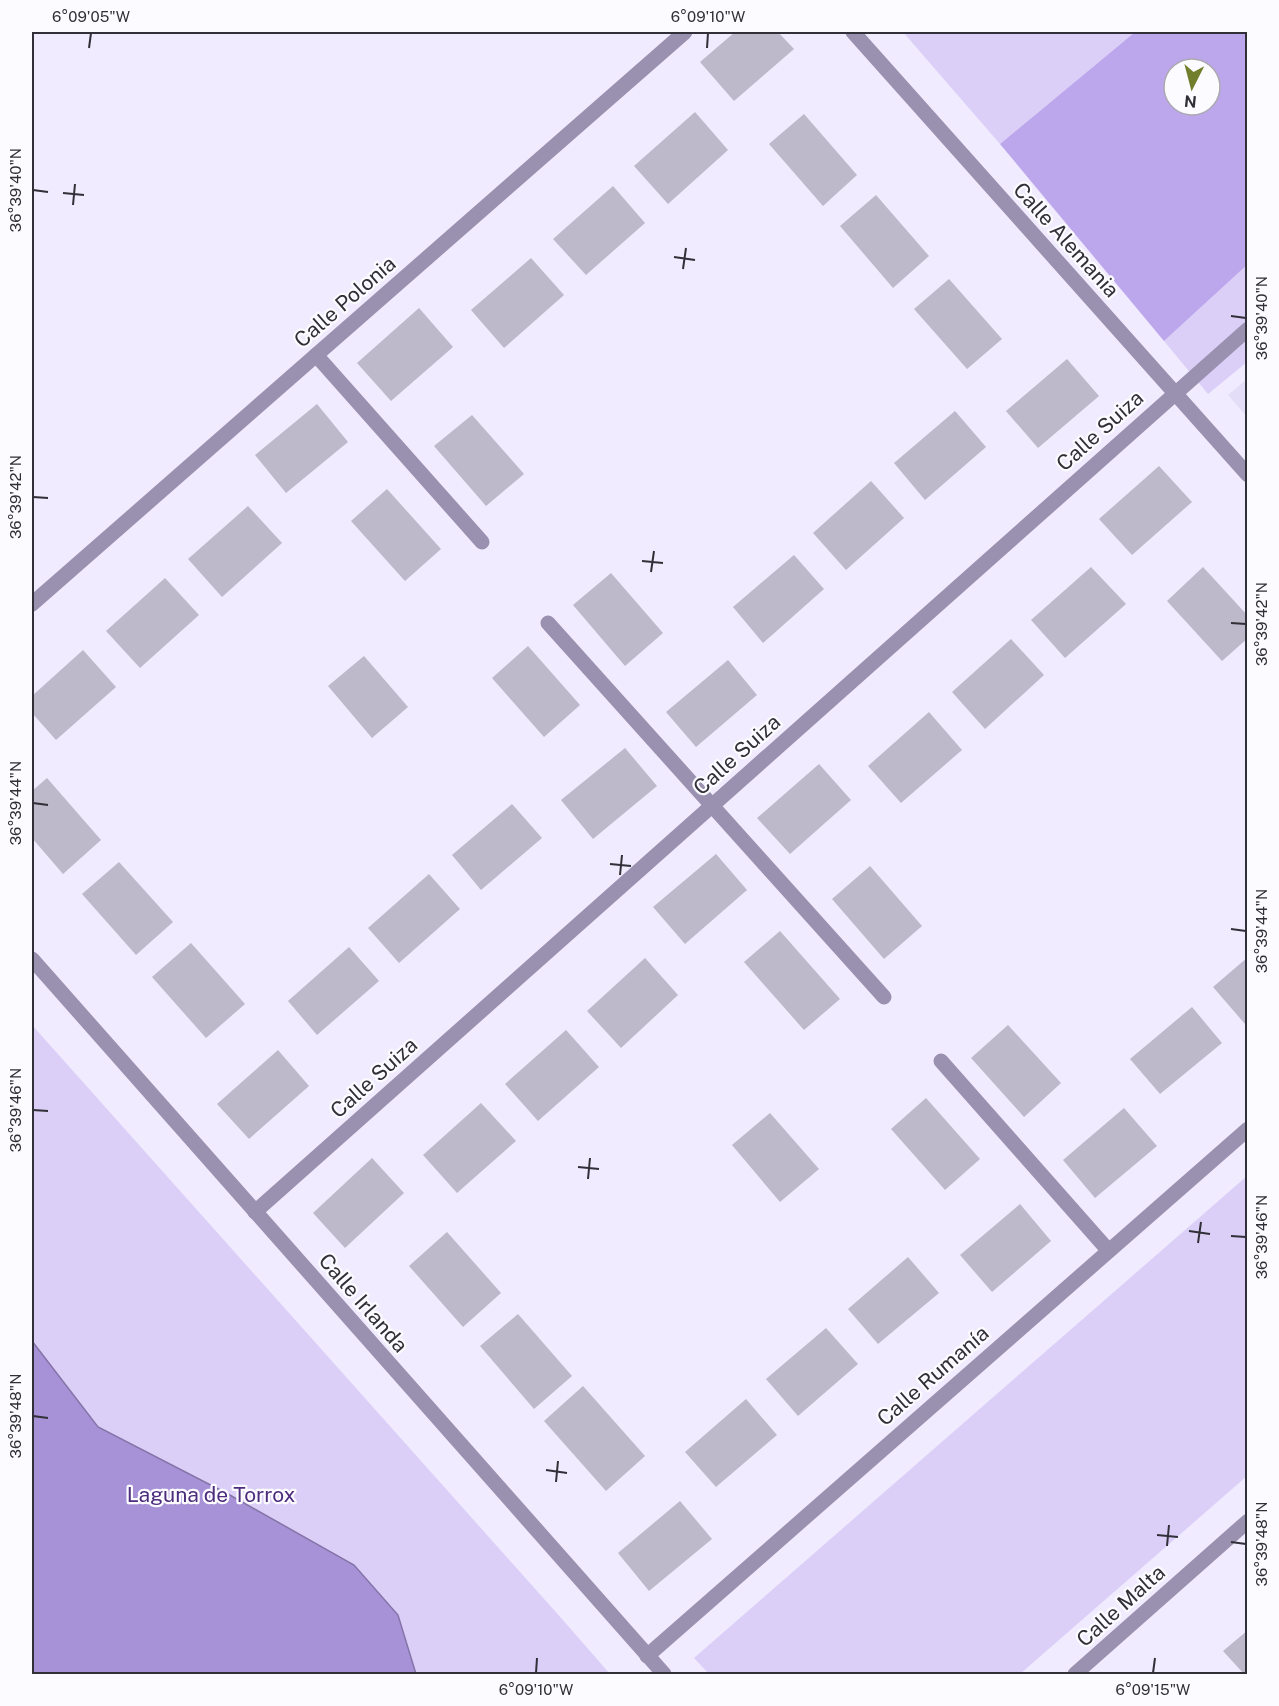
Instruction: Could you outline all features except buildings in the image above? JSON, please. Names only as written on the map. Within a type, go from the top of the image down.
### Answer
[{"type":"street","name":"Calle Polonia","points":[[32,604],[686,32]]},
{"type":"street","name":"Calle Alemania","points":[[853,32],[1248,476]]},
{"type":"street","name":"Calle Suiza","points":[[255,1212],[1248,329]]},
{"type":"street","points":[[316,355],[482,542]]},
{"type":"street","points":[[548,623],[884,997]]},
{"type":"street","name":"Calle Irlanda","points":[[32,959],[664,1674]]},
{"type":"street","points":[[941,1061],[1108,1250]]},
{"type":"street","name":"Calle Rumanía","points":[[647,1656],[1248,1129]]},
{"type":"street","name":"Calle Malta","points":[[1076,1674],[1248,1521]]},
{"type":"shaded area","points":[[1135,32],[1247,32],[1247,265],[1164,341],[1000,144]]},
{"type":"shaded area","points":[[1247,379],[1247,417],[1228,395]]},
{"type":"shaded area","name":"Laguna de Torrox","points":[[32,1341],[98,1427],[228,1494],[354,1565],[398,1615],[416,1674],[32,1674]]},
{"type":"green space","points":[[903,32],[1135,32],[1000,144]]},
{"type":"green space","points":[[1247,265],[1247,362],[1208,394],[1164,341]]},
{"type":"green space","name":"Laguna de Torrox","points":[[32,1025],[562,1619],[610,1674],[32,1674]]},
{"type":"green space","points":[[1247,1176],[1247,1476],[1020,1674],[709,1674],[694,1658]]}]
